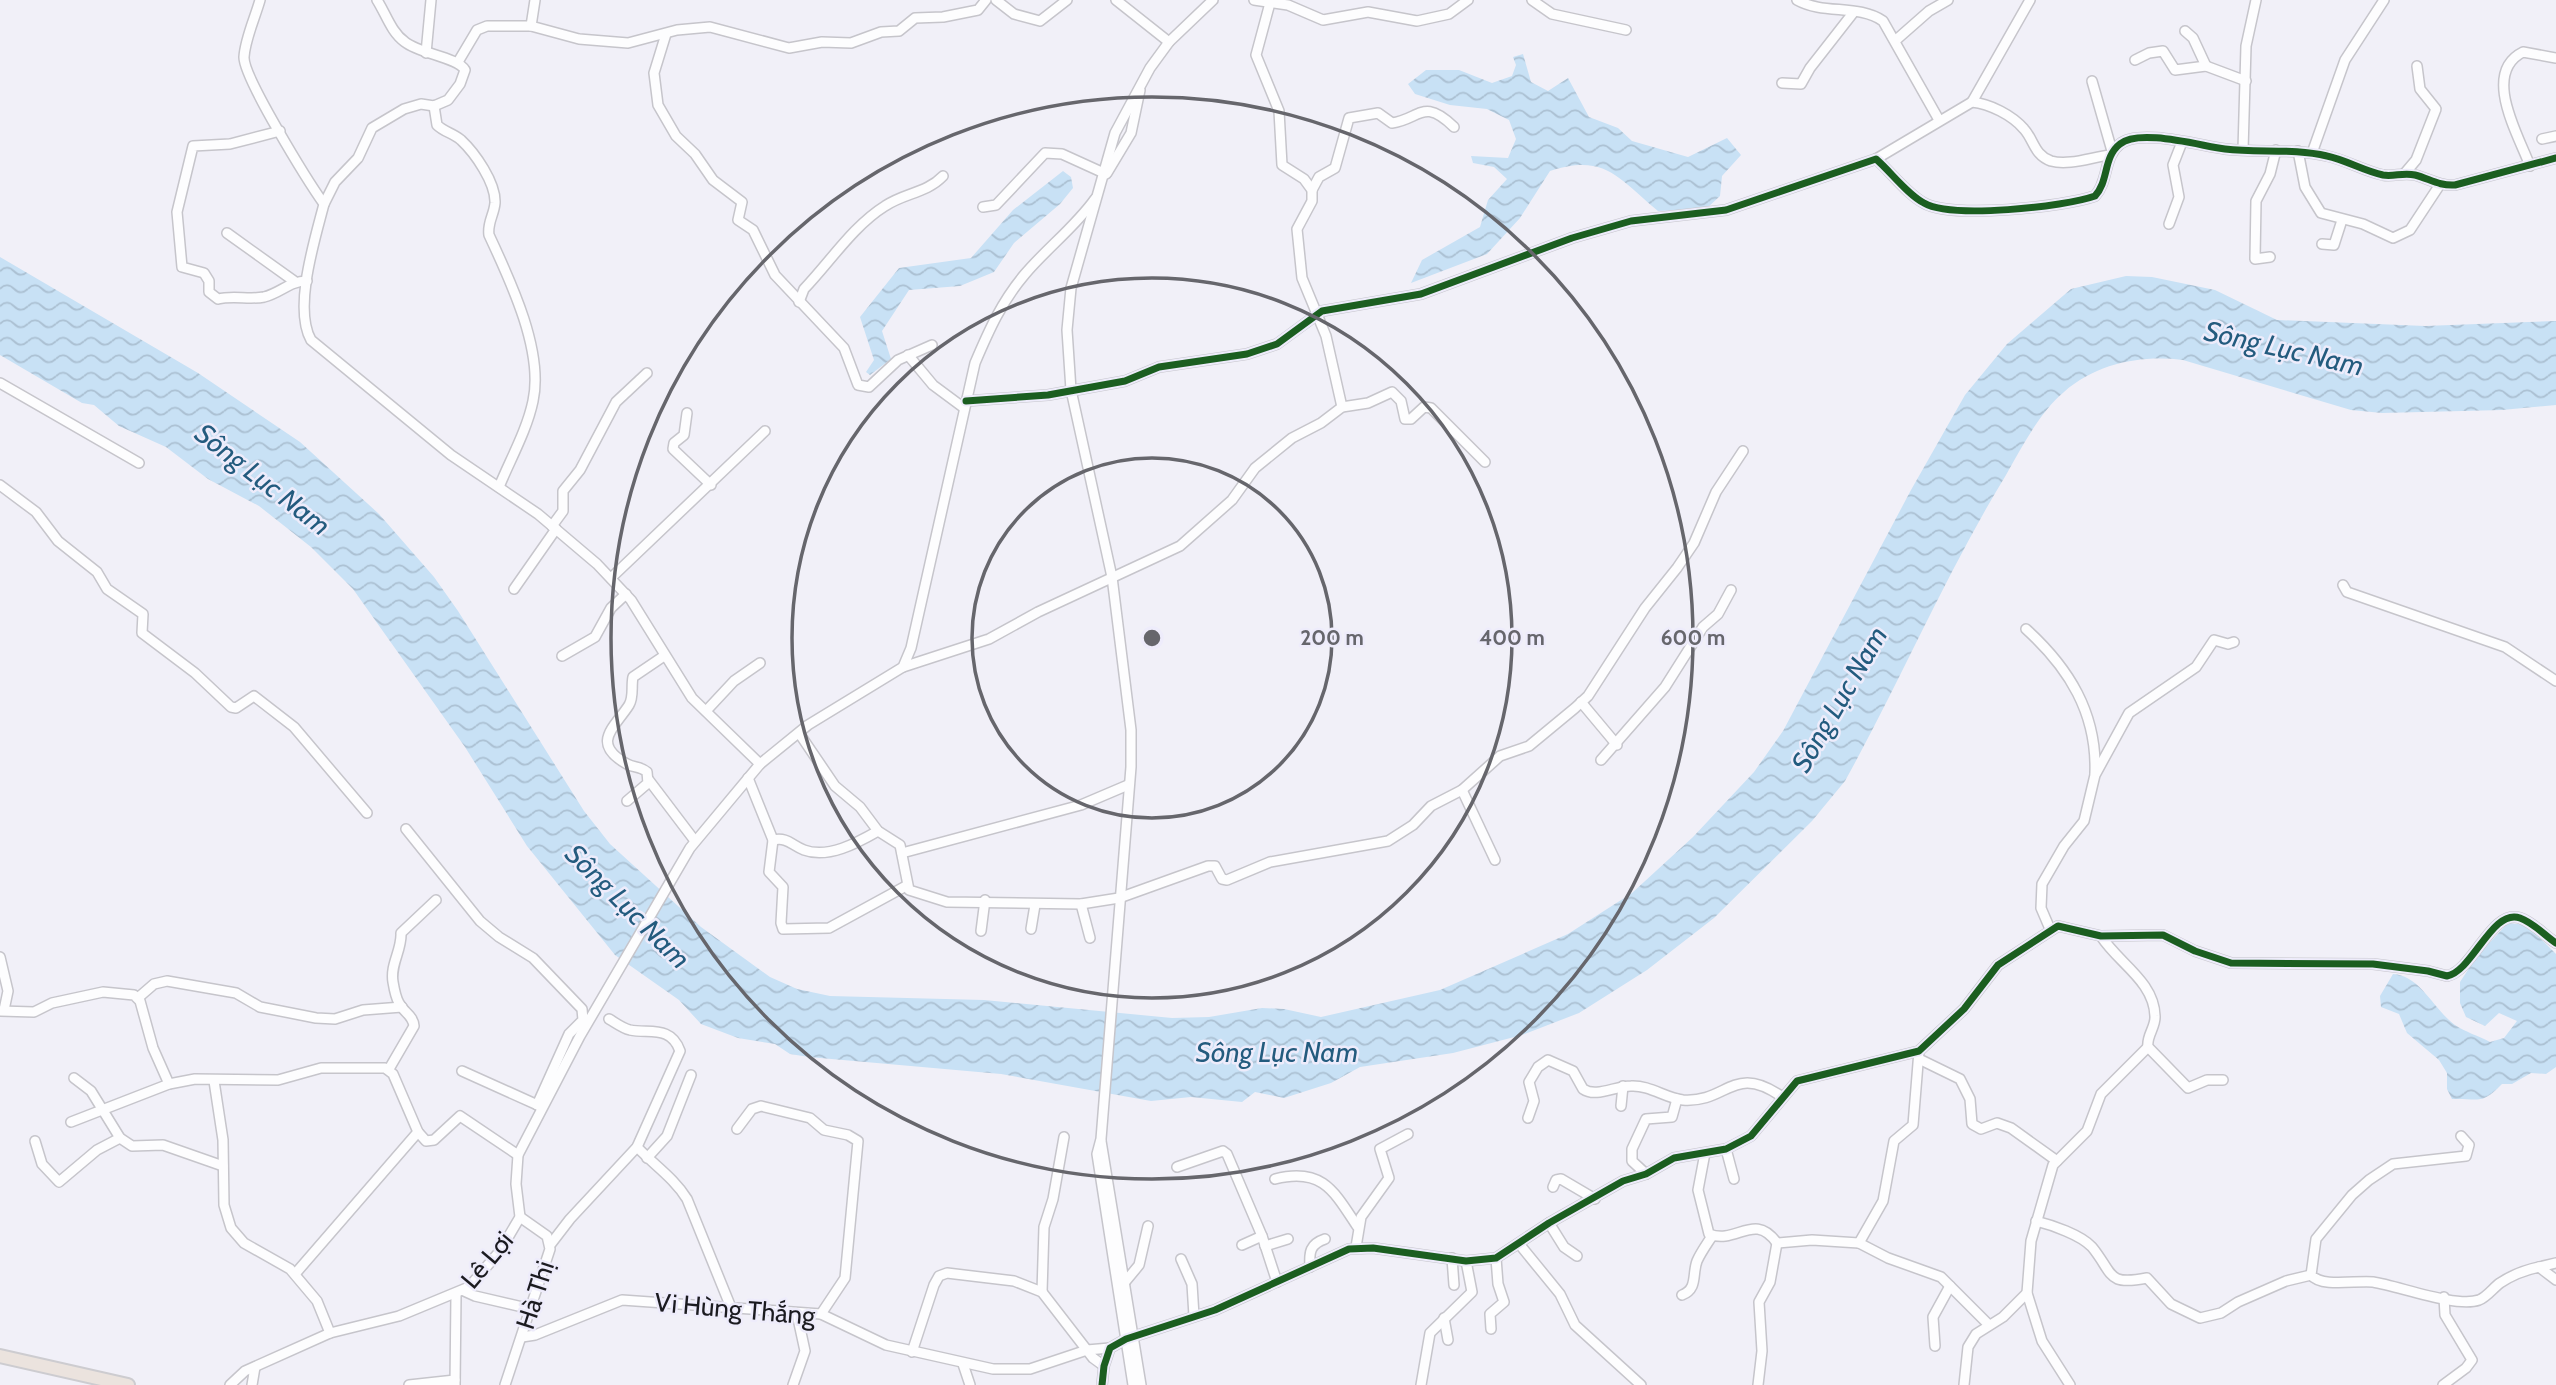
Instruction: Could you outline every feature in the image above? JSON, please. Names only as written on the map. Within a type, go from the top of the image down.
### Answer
[{"type":"highway","points":[[0,1356],[128,1385]]},
{"type":"street","points":[[260,0],[244,60],[280,131],[324,204]]},
{"type":"street","points":[[377,0],[398,37],[426,53],[458,62],[465,71],[460,84],[447,100],[434,106],[416,105],[372,128],[358,158],[335,182],[324,204],[307,281],[305,331],[311,340],[451,455],[554,527],[611,578],[626,594],[651,630],[664,656],[692,698],[760,764]]},
{"type":"street","points":[[531,26],[535,0]]},
{"type":"street","points":[[458,62],[482,27],[531,26],[568,36],[613,43],[639,42],[688,28],[710,27],[780,48],[796,48],[822,42],[847,44],[881,32],[900,31],[915,18],[943,17],[976,10],[986,0]]},
{"type":"street","points":[[996,0],[1014,14],[1040,21],[1067,0]]},
{"type":"street","points":[[1116,0],[1169,42]]},
{"type":"street","points":[[1141,1385],[1097,1154],[1101,1139],[1131,730],[1112,578],[1071,390],[1067,330],[1071,288],[1115,133],[1142,80],[1169,42],[1213,0]]},
{"type":"street","points":[[1254,0],[1288,5],[1323,20],[1368,12],[1429,21],[1449,14],[1468,0]]},
{"type":"street","points":[[1532,0],[1552,14],[1626,30]]},
{"type":"street","points":[[1797,0],[1819,10],[1877,16],[1888,26],[1939,120]]},
{"type":"street","points":[[1896,40],[1929,11],[1948,0]]},
{"type":"street","points":[[908,355],[933,385],[965,405],[1048,396],[1125,381],[1158,367],[1259,351],[1277,344],[1318,313],[1420,294],[1572,238],[1631,221],[1726,210],[1876,159],[1904,145],[1939,120],[1972,102],[2030,0]]},
{"type":"street","points":[[2243,150],[2246,46],[2256,0]]},
{"type":"street","points":[[2312,153],[2345,60],[2384,0]]},
{"type":"street","points":[[426,53],[433,2]]},
{"type":"street","points":[[1270,3],[1256,55],[1279,111],[1282,165],[1304,179],[1312,190]]},
{"type":"street","points":[[1782,83],[1801,84],[1810,68],[1853,13]]},
{"type":"street","points":[[2185,31],[2193,38],[2206,66]]},
{"type":"street","points":[[666,34],[654,78],[658,105],[676,136],[695,154],[713,180],[742,202],[737,220],[752,230],[775,275],[844,348],[858,385],[869,387],[898,359],[933,345]]},
{"type":"street","points":[[2135,60],[2149,53],[2164,51],[2175,70],[2206,66],[2246,81]]},
{"type":"street","points":[[2530,166],[2505,98],[2505,74],[2510,63],[2523,52],[2556,58]]},
{"type":"street","points":[[2405,173],[2416,160],[2436,109],[2420,89],[2417,66]]},
{"type":"street","points":[[1105,174],[1119,156],[1131,133],[1142,80]]},
{"type":"street","points":[[2092,81],[2111,153]]},
{"type":"street","points":[[1972,102],[1993,107],[2024,128],[2035,149],[2051,160],[2067,162],[2111,153]]},
{"type":"street","points":[[434,106],[437,125],[461,139],[493,191],[495,201],[487,226],[489,235],[528,329],[534,375],[533,403],[499,487]]},
{"type":"street","points":[[1454,127],[1445,117],[1423,111],[1392,122],[1378,113],[1349,118],[1335,168],[1319,177],[1312,190],[1312,201],[1296,233],[1303,285],[1318,313],[1334,366],[1342,407],[1368,403],[1392,392],[1401,401],[1405,419],[1411,419],[1424,407],[1431,408],[1485,463]]},
{"type":"street","points":[[280,131],[230,144],[193,146],[179,198],[177,227],[182,267],[204,273],[209,281],[209,292],[215,298],[264,297],[295,281],[307,281]]},
{"type":"street","points":[[2542,139],[2556,136]]},
{"type":"street","points":[[1876,159],[1920,201],[1935,208],[1959,212],[2053,204],[2095,196],[2102,187],[2111,153],[2121,142],[2132,139],[2243,150],[2312,153],[2383,175],[2405,173],[2440,186],[2455,185],[2556,159]]},
{"type":"street","points":[[2169,224],[2179,197],[2173,165],[2182,142]]},
{"type":"street","points":[[2270,257],[2257,261],[2254,257],[2256,206],[2276,150]]},
{"type":"street","points":[[2298,151],[2301,178],[2317,208],[2328,217],[2356,222],[2386,236],[2398,238],[2415,224],[2440,186]]},
{"type":"street","points":[[984,207],[993,208],[1045,153],[1062,154],[1105,174]]},
{"type":"street","points":[[799,302],[804,289],[874,214],[898,199],[933,186],[943,176]]},
{"type":"street","points":[[903,667],[911,648],[975,363],[992,321],[1024,275],[1095,199]]},
{"type":"street","points":[[2322,244],[2334,245],[2342,220]]},
{"type":"street","points":[[227,233],[295,281]]},
{"type":"street","points":[[514,589],[563,511],[563,491],[580,470],[616,402],[647,373]]},
{"type":"street","points":[[0,383],[139,463]]},
{"type":"street","name":"Lê Lợi","points":[[230,1385],[239,1375],[330,1333],[399,1316],[460,1293],[500,1251],[520,1217],[516,1184],[518,1155],[540,1106],[692,844],[760,764],[799,733],[903,667],[989,639],[1038,612],[1187,541],[1204,522],[1232,500],[1255,468],[1292,438],[1321,423],[1342,407]]},
{"type":"street","points":[[687,413],[684,435],[674,443],[673,449],[711,485]]},
{"type":"street","points":[[611,578],[765,431]]},
{"type":"street","points":[[799,733],[835,786],[860,807],[878,831],[897,841],[902,853],[906,886],[913,892],[947,902],[985,900],[1034,905],[1081,904],[1119,898],[1208,866],[1215,866],[1222,879],[1227,880],[1270,862],[1388,841],[1413,825],[1430,806],[1462,790],[1500,756],[1529,746],[1581,702],[1645,608],[1677,569],[1694,542],[1716,492],[1743,451]]},
{"type":"street","points":[[0,485],[36,512],[58,541],[97,572],[107,589],[143,614],[142,634],[195,673],[231,707],[236,708],[254,696],[282,716],[368,813]]},
{"type":"street","points":[[2343,585],[2347,592],[2505,647],[2556,681]]},
{"type":"street","points":[[1601,760],[1617,745],[1665,687],[1703,627],[1718,614],[1731,590]]},
{"type":"street","points":[[562,656],[595,637],[611,608],[626,594]]},
{"type":"street","points":[[2026,629],[2062,664],[2083,706],[2094,738],[2095,775],[2084,821],[2064,846],[2042,884],[2040,908],[2050,929]]},
{"type":"street","points":[[2095,775],[2132,710],[2196,667],[2214,640],[2228,644],[2234,642]]},
{"type":"street","points":[[664,656],[633,677],[630,703],[612,724],[608,739],[617,755],[627,764],[645,769],[692,844]]},
{"type":"street","points":[[706,711],[734,681],[760,663]]},
{"type":"street","points":[[1581,702],[1617,745]]},
{"type":"street","points":[[748,778],[773,840],[769,872],[783,887],[780,923],[783,929],[829,928],[906,886]]},
{"type":"street","points":[[627,801],[649,779]]},
{"type":"street","points":[[902,853],[1081,806],[1128,785]]},
{"type":"street","points":[[1462,790],[1495,860]]},
{"type":"street","points":[[406,829],[480,921],[499,937],[533,958],[584,1014],[569,1034],[540,1106],[462,1071]]},
{"type":"street","points":[[773,840],[788,840],[806,851],[830,851],[878,831]]},
{"type":"street","points":[[389,1069],[414,1026],[412,1016],[402,1007],[392,975],[402,943],[401,933],[436,900]]},
{"type":"street","points":[[981,931],[985,900]]},
{"type":"street","points":[[1081,904],[1090,938]]},
{"type":"street","points":[[1031,929],[1034,905]]},
{"type":"street","points":[[1859,1242],[1883,1202],[1894,1141],[1913,1125],[1914,1078],[1919,1055],[1964,1009],[1998,965],[2050,929],[2068,928],[2101,936],[2163,935],[2194,951],[2231,963],[2373,964],[2447,976],[2459,971],[2493,929],[2514,916],[2530,923],[2556,943]]},
{"type":"street","points":[[2101,936],[2114,956],[2144,982],[2151,996],[2156,1018],[2147,1041],[2148,1047],[2188,1088],[2207,1080],[2223,1080]]},
{"type":"street","points":[[0,957],[8,991],[2,1011],[34,1012],[52,1003],[103,992],[120,992],[139,997]]},
{"type":"street","points":[[139,997],[154,984],[167,981],[236,993],[260,1007],[316,1018],[335,1019],[363,1010],[402,1007]]},
{"type":"street","points":[[139,997],[153,1048],[169,1084]]},
{"type":"street","points":[[550,1245],[638,1147],[680,1047],[657,1030],[630,1030],[609,1019]]},
{"type":"street","points":[[2070,1385],[2042,1341],[2027,1293],[2031,1241],[2050,1173],[2057,1161],[2087,1131],[2101,1094],[2148,1047]]},
{"type":"street","points":[[1102,1385],[1110,1348],[1277,1282],[1356,1247],[1466,1261],[1496,1258],[1520,1245],[1549,1223],[1623,1181],[1646,1174],[1674,1158],[1726,1149],[1751,1136],[1790,1086],[1802,1078],[1919,1055],[1960,1079],[1970,1099],[1972,1124],[1981,1129],[1997,1123],[2011,1128],[2057,1161]]},
{"type":"street","points":[[1528,1118],[1534,1101],[1529,1082],[1538,1067],[1548,1060],[1573,1070],[1587,1092],[1642,1086],[1677,1099],[1704,1098],[1744,1082],[1766,1086],[1781,1097]]},
{"type":"street","points":[[71,1122],[169,1084],[195,1079],[278,1080],[321,1068],[389,1069]]},
{"type":"street","points":[[389,1069],[418,1132],[426,1141],[432,1142],[460,1116],[518,1155]]},
{"type":"street","points":[[647,1158],[667,1136],[691,1075]]},
{"type":"street","points":[[74,1077],[91,1091],[120,1138],[132,1146],[163,1145],[209,1164],[223,1166]]},
{"type":"street","points":[[214,1081],[220,1108],[224,1205],[231,1228],[244,1243],[295,1274],[317,1301],[330,1333]]},
{"type":"street","points":[[1621,1106],[1623,1086]]},
{"type":"street","points":[[1646,1174],[1632,1161],[1637,1137],[1648,1117],[1672,1117],[1677,1099]]},
{"type":"street","points":[[737,1129],[752,1109],[761,1106],[810,1118],[824,1130],[858,1140],[845,1278],[821,1314]]},
{"type":"street","points":[[295,1274],[418,1132]]},
{"type":"street","points":[[1356,1247],[1357,1226],[1389,1178],[1380,1149],[1408,1134]]},
{"type":"street","points":[[2311,1275],[2316,1239],[2357,1190],[2393,1164],[2466,1156],[2469,1144],[2461,1136]]},
{"type":"street","points":[[36,1141],[42,1164],[59,1182],[97,1150],[120,1138]]},
{"type":"street","points":[[1042,1292],[1044,1227],[1053,1199],[1064,1138]]},
{"type":"street","points":[[1101,1139],[1106,1156],[1125,1282],[1133,1385]]},
{"type":"street","points":[[638,1147],[678,1185],[687,1199],[732,1310]]},
{"type":"street","points":[[1726,1149],[1734,1179]]},
{"type":"street","points":[[1177,1167],[1223,1151],[1227,1154],[1264,1241],[1277,1282]]},
{"type":"street","points":[[1705,1153],[1698,1190],[1706,1228],[1712,1236]]},
{"type":"street","points":[[1276,1179],[1301,1174],[1319,1180],[1357,1226]]},
{"type":"street","points":[[1553,1187],[1556,1180],[1561,1179],[1595,1199]]},
{"type":"street","name":"Hà Thị","points":[[505,1385],[550,1245],[542,1230],[520,1217]]},
{"type":"street","points":[[2036,1221],[2089,1244],[2106,1272],[2116,1280],[2129,1282],[2147,1278],[2172,1304],[2200,1318],[2221,1313],[2238,1302],[2286,1281],[2311,1275],[2320,1281],[2376,1283],[2444,1297],[2480,1299],[2513,1275],[2556,1263]]},
{"type":"street","points":[[1549,1223],[1564,1247],[1577,1256]]},
{"type":"street","points":[[1125,1282],[1139,1265],[1148,1226]]},
{"type":"street","points":[[1712,1236],[1763,1228],[1777,1243]]},
{"type":"street","points":[[1682,1295],[1691,1289],[1696,1264],[1712,1236]]},
{"type":"street","points":[[1310,1267],[1310,1249],[1313,1244],[1325,1238]]},
{"type":"street","points":[[1242,1245],[1288,1239]]},
{"type":"street","points":[[1777,1243],[1812,1240],[1859,1242],[1888,1258],[1933,1272],[1988,1324]]},
{"type":"street","points":[[1758,1385],[1762,1351],[1759,1303],[1770,1282],[1777,1243]]},
{"type":"street","points":[[1520,1245],[1560,1294],[1575,1325],[1641,1385]]},
{"type":"street","points":[[1452,1258],[1454,1285]]},
{"type":"street","points":[[1491,1329],[1490,1314],[1504,1302],[1498,1284],[1496,1258]]},
{"type":"street","points":[[1181,1259],[1192,1284],[1194,1316]]},
{"type":"street","points":[[1421,1385],[1427,1341],[1444,1318],[1472,1292],[1466,1261]]},
{"type":"street","points":[[2539,1267],[2556,1280]]},
{"type":"street","points":[[912,1352],[934,1285],[944,1273],[1014,1281],[1042,1292],[1087,1350],[1104,1366]]},
{"type":"street","points":[[1935,1346],[1933,1317],[1950,1286]]},
{"type":"street","points":[[409,1385],[455,1382],[460,1293],[531,1309]]},
{"type":"street","points":[[1964,1385],[1970,1342],[1988,1324],[2003,1317],[2027,1293]]},
{"type":"street","points":[[2443,1385],[2466,1368],[2472,1360],[2445,1315],[2444,1297]]},
{"type":"street","name":"Vi Hùng Thắng","points":[[522,1337],[536,1335],[617,1300],[732,1310],[821,1314],[872,1340],[912,1352],[963,1364],[1021,1370],[1087,1350],[1110,1348]]},
{"type":"street","points":[[793,1385],[805,1351],[797,1314]]},
{"type":"street","points":[[1444,1318],[1448,1340]]},
{"type":"street","points":[[963,1364],[970,1385]]},
{"type":"street","points":[[252,1385],[255,1367]]},
{"type":"water","points":[[1523,54],[1531,82],[1548,91],[1568,78],[1589,117],[1618,128],[1632,141],[1688,157],[1727,138],[1741,155],[1722,176],[1720,196],[1706,209],[1658,211],[1621,179],[1598,167],[1569,166],[1550,171],[1520,218],[1487,254],[1411,283],[1422,260],[1480,227],[1488,200],[1507,179],[1494,167],[1473,163],[1471,156],[1508,158],[1516,139],[1509,120],[1487,109],[1450,105],[1415,94],[1408,84],[1426,70],[1459,70],[1492,83],[1512,76],[1516,65],[1513,57]]},
{"type":"water","points":[[1063,171],[1071,177],[1073,188],[1060,204],[1014,243],[994,272],[960,286],[909,290],[882,331],[891,359],[870,375],[866,372],[874,360],[860,317],[899,268],[971,258],[1013,210]]},
{"type":"water","name":"Sông Lục Nam","points":[[0,257],[198,373],[300,442],[379,514],[434,577],[458,611],[584,811],[610,844],[701,927],[770,977],[797,989],[830,996],[984,1000],[1172,1018],[1209,1017],[1262,1008],[1284,1009],[1321,1017],[1440,990],[1568,934],[1632,893],[1693,837],[1754,772],[1783,731],[1911,490],[1965,395],[2007,344],[2071,289],[2126,276],[2152,277],[2215,290],[2277,320],[2425,326],[2556,321],[2556,405],[2502,410],[2382,413],[2351,410],[2183,360],[2136,360],[2091,374],[2055,400],[2025,442],[1963,550],[1845,781],[1812,821],[1714,918],[1647,970],[1579,1013],[1522,1035],[1453,1053],[1360,1067],[1331,1083],[1284,1098],[1255,1092],[1242,1102],[1191,1097],[1151,1101],[1001,1074],[790,1054],[775,1044],[738,1038],[701,1024],[679,1000],[615,955],[527,846],[465,747],[353,589],[311,547],[259,506],[208,479],[166,447],[119,426],[94,405],[82,403],[0,355]]},
{"type":"water","points":[[2508,923],[2527,925],[2556,954],[2556,1067],[2546,1074],[2531,1073],[2512,1084],[2502,1084],[2484,1098],[2452,1099],[2447,1089],[2447,1073],[2439,1060],[2407,1033],[2399,1014],[2381,1007],[2380,996],[2393,974],[2403,976],[2419,987],[2447,1019],[2459,1027],[2490,1042],[2504,1038],[2517,1021],[2499,1013],[2485,1026],[2466,1017],[2460,1003],[2460,982],[2477,956]]},
{"type":"cycle path","points":[[966,401],[1048,395],[1125,381],[1159,367],[1247,354],[1277,344],[1322,311],[1421,294],[1572,238],[1631,221],[1726,210],[1876,159],[1905,189],[1924,203],[1938,208],[1982,211],[2059,204],[2095,196],[2115,149],[2129,139],[2171,139],[2225,149],[2314,154],[2383,175],[2411,174],[2449,185],[2556,158]]},
{"type":"cycle path","points":[[1102,1385],[1110,1348],[1126,1339],[1215,1310],[1349,1249],[1373,1248],[1466,1261],[1496,1258],[1549,1223],[1623,1181],[1646,1174],[1674,1158],[1726,1149],[1751,1136],[1797,1081],[1919,1051],[1964,1009],[1998,965],[2058,926],[2101,936],[2163,935],[2195,951],[2231,963],[2373,964],[2447,976],[2456,972],[2491,931],[2510,917],[2525,920],[2556,943]]}]
